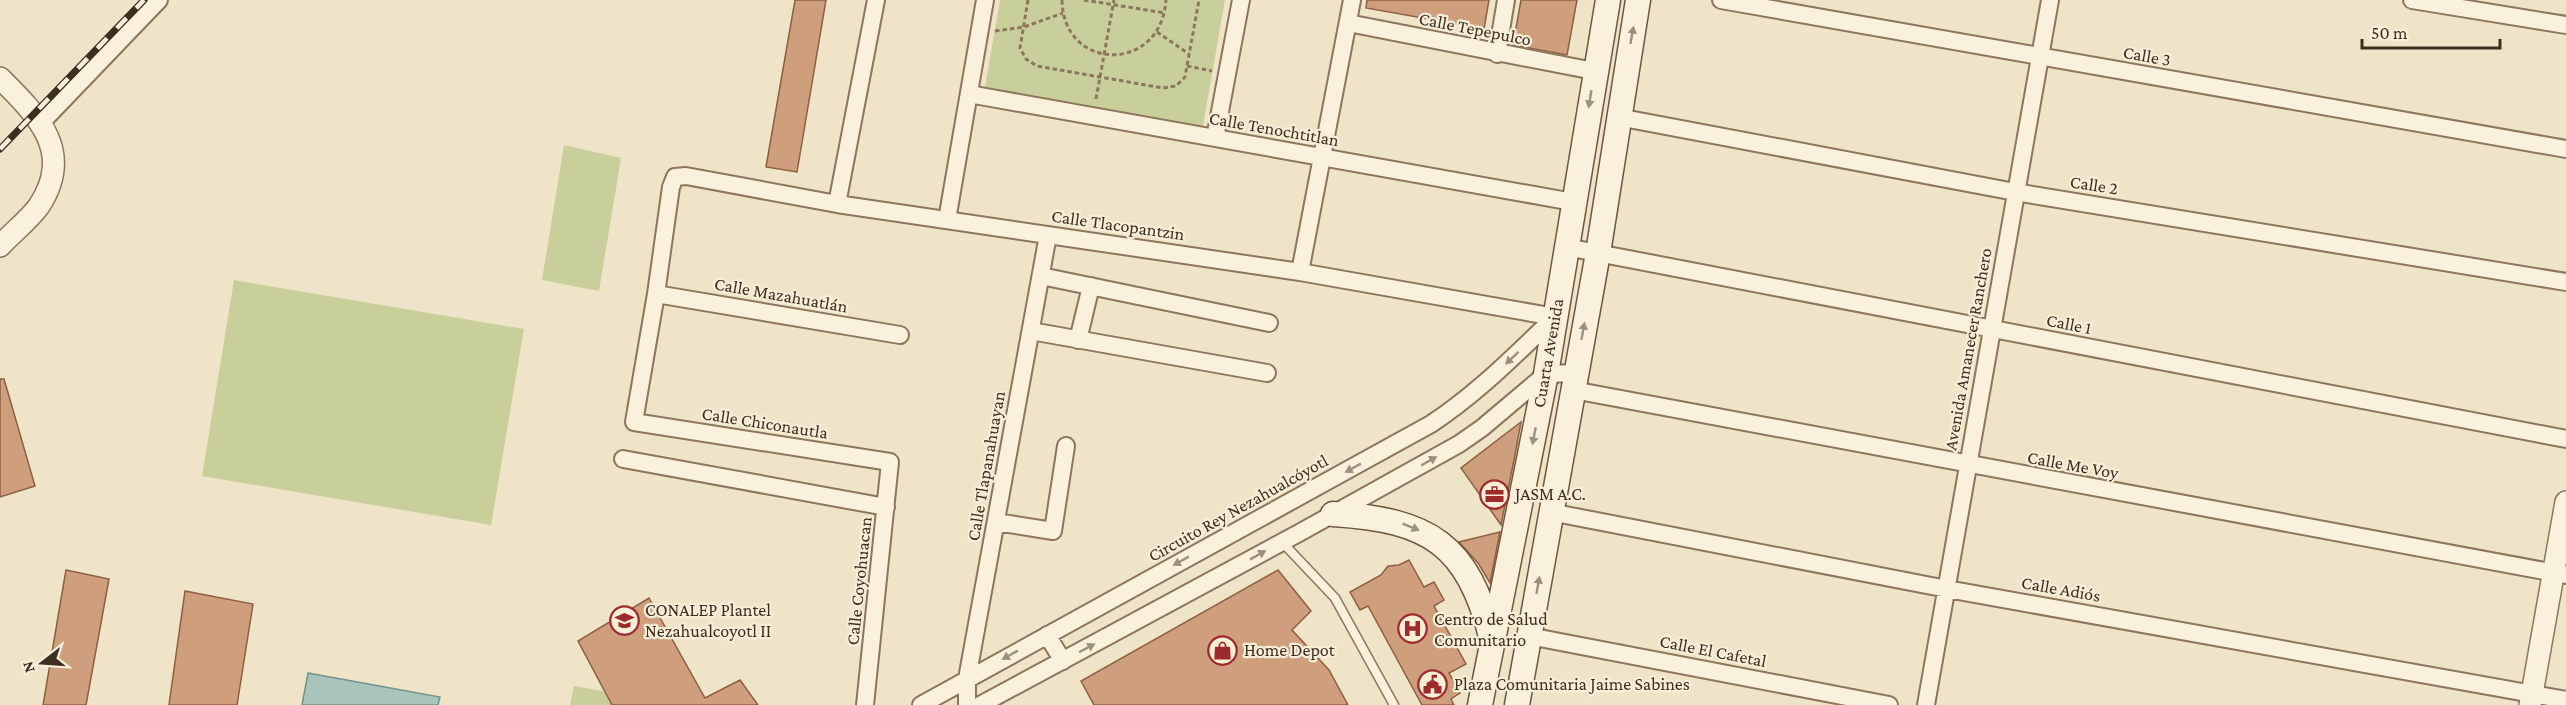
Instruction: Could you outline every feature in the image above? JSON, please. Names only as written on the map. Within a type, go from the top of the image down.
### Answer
[{"type":"main road","name":"Cuarta Avenida","points":[[1480,705],[1494,645],[1546,374],[1594,71],[1608,0]]},
{"type":"main road","name":"Cuarta Avenida","points":[[1517,705],[1598,253],[1638,0]]},
{"type":"main road","points":[[1333,514],[1376,517],[1404,524],[1439,542],[1467,573],[1478,592],[1494,645]]},
{"type":"street","points":[[41,123],[159,0]]},
{"type":"street","points":[[837,204],[876,0]]},
{"type":"street","points":[[947,220],[985,0]]},
{"type":"street","points":[[1215,138],[1240,0]]},
{"type":"street","points":[[1300,272],[1352,0]]},
{"type":"street","points":[[1497,54],[1506,0]]},
{"type":"street","name":"Calle 3","points":[[1721,0],[2566,149]]},
{"type":"street","name":"Avenida Amanecer Ranchero","points":[[1926,705],[2050,0]]},
{"type":"street","points":[[2412,0],[2566,25]]},
{"type":"street","name":"Calle Tepepulco","points":[[1348,23],[1497,54],[1594,71]]},
{"type":"street","points":[[0,78],[35,113],[51,145],[54,166],[39,206],[0,246]]},
{"type":"street","name":"Calle Tenochtitlan","points":[[969,94],[1573,202]]},
{"type":"street","name":"Calle 2","points":[[1618,117],[2015,192],[2566,282]]},
{"type":"street","name":"Calle Tlacopantzin","points":[[656,294],[671,188],[675,177],[686,176],[837,204],[1300,272],[1555,317]]},
{"type":"street","name":"Calle Tlapanahuayan","points":[[967,705],[967,679],[1048,235]]},
{"type":"street","name":"Calle 1","points":[[1566,247],[2566,439]]},
{"type":"street","points":[[1041,276],[1269,323]]},
{"type":"street","points":[[1078,340],[1091,286]]},
{"type":"street","name":"Calle Mazahuatlán","points":[[656,294],[900,335]]},
{"type":"street","name":"Calle Chiconautla","points":[[656,294],[634,422],[890,462]]},
{"type":"street","name":"Circuito Rey Nezahualcóyotl","points":[[921,705],[1431,424],[1459,406],[1555,317]]},
{"type":"street","points":[[1031,332],[1267,373]]},
{"type":"street","points":[[980,705],[1459,444],[1482,428],[1546,374],[1574,382]]},
{"type":"street","name":"Calle Me Voy","points":[[1574,382],[1968,465],[2560,574]]},
{"type":"street","points":[[996,522],[1053,531],[1066,446]]},
{"type":"street","points":[[623,459],[886,507]]},
{"type":"street","name":"Calle Coyohuacan","points":[[865,705],[890,462]]},
{"type":"street","points":[[2531,700],[2560,574],[2566,502]]},
{"type":"street","name":"Calle Adiós","points":[[1550,512],[2531,700],[2566,700]]},
{"type":"street","points":[[1047,635],[1063,661]]},
{"type":"street","name":"Calle El Cafetal","points":[[1529,636],[1889,705]]},
{"type":"lane","points":[[1282,542],[1335,598],[1394,705]]},
{"type":"path","points":[[1028,0],[1020,48],[1032,63],[1170,88],[1185,77],[1199,0]]},
{"type":"path","points":[[1062,0],[1066,25],[1081,44],[1104,54],[1133,52],[1150,40],[1157,32],[1165,13],[1166,0]]},
{"type":"path","points":[[1084,0],[1113,2],[1165,13]]},
{"type":"path","points":[[1092,116],[1113,2]]},
{"type":"path","points":[[979,34],[1024,27],[1063,13]]},
{"type":"path","points":[[1157,32],[1189,54]]},
{"type":"path","points":[[1187,66],[1227,73]]},
{"type":"green space","points":[[1000,0],[1225,0],[1203,126],[985,87]]},
{"type":"green space","points":[[564,145],[621,158],[599,291],[542,280]]},
{"type":"green space","points":[[234,280],[524,329],[491,525],[202,476]]},
{"type":"green space","points":[[574,686],[603,691],[612,705],[570,705]]},
{"type":"water","points":[[308,673],[440,697],[438,705],[302,705]]},
{"type":"building","points":[[795,0],[826,0],[797,172],[766,167]]},
{"type":"building","points":[[1367,0],[1489,0],[1484,29],[1366,8]]},
{"type":"building","points":[[1521,0],[1577,0],[1567,55],[1513,45]]},
{"type":"building","points":[[0,379],[4,379],[35,486],[0,497]]},
{"type":"building","name":"JASM A.C.","points":[[1521,422],[1514,460],[1501,525],[1461,468]]},
{"type":"building","points":[[1500,532],[1490,583],[1478,563],[1459,542]]},
{"type":"building","name":"Centro de Salud Comunitario","points":[[1409,560],[1424,587],[1434,582],[1444,600],[1434,606],[1466,664],[1449,673],[1460,693],[1451,699],[1454,705],[1422,705],[1368,606],[1360,610],[1350,592],[1381,575],[1388,566],[1399,565]]},
{"type":"building","points":[[66,570],[109,579],[86,705],[43,705]]},
{"type":"building","name":"Home Depot","points":[[1278,570],[1311,611],[1292,630],[1329,670],[1348,705],[1094,705],[1081,681]]},
{"type":"building","points":[[185,591],[253,604],[237,705],[169,705]]},
{"type":"building","points":[[649,598],[705,698],[740,680],[758,705],[612,705],[578,641]]},
{"type":"railway","points":[[0,149],[144,0]]},
{"type":"place","name":"JASM A.C.","points":[[1494,494]]},
{"type":"place","name":"CONALEP Plantel Nezahualcoyotl II","points":[[624,620]]},
{"type":"place","name":"Centro de Salud Comunitario","points":[[1413,629]]},
{"type":"place","name":"Home Depot","points":[[1223,650]]},
{"type":"place","name":"Plaza Comunitaria Jaime Sabines","points":[[1433,684]]}]
